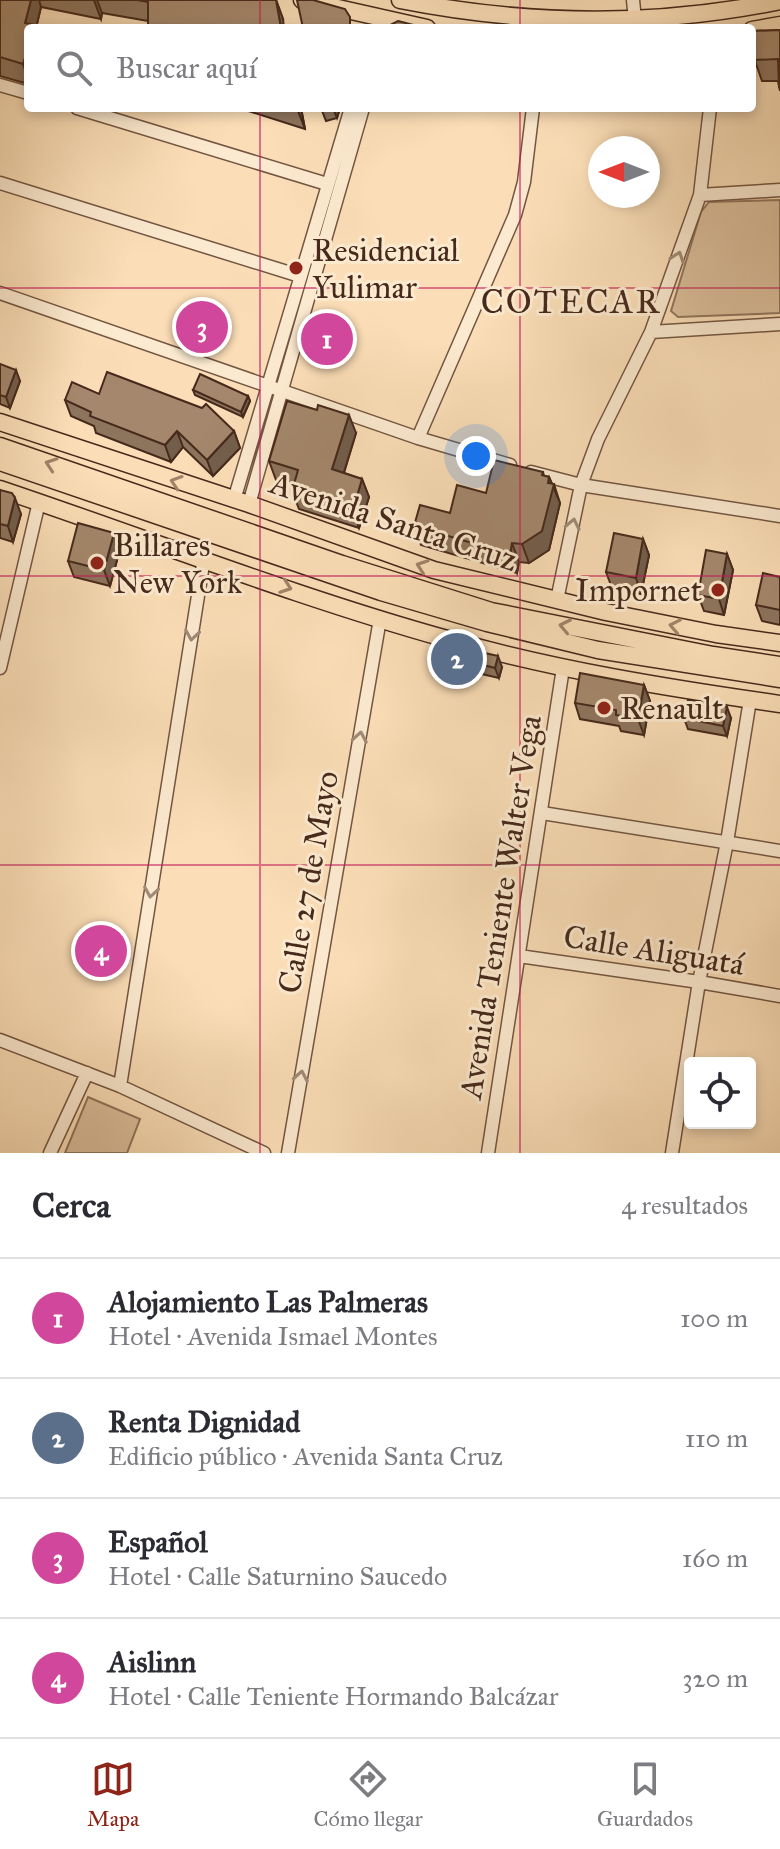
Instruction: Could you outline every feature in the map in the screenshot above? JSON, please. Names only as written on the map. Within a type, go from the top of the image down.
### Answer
[{"type":"main road","points":[[302,0],[373,23]]},
{"type":"main road","points":[[400,0],[543,20],[635,24],[771,2]]},
{"type":"main road","points":[[756,29],[780,25]]},
{"type":"main road","name":"Avenida Santa Cruz","points":[[0,422],[434,570],[716,634],[780,643]]},
{"type":"main road","name":"Avenida Santa Cruz","points":[[0,446],[342,564],[491,611],[657,644],[780,663]]},
{"type":"main road","points":[[0,462],[381,592],[487,623],[598,650],[780,679]]},
{"type":"main road","points":[[0,489],[380,619],[563,668],[780,704]]},
{"type":"main road","points":[[716,634],[780,663]]},
{"type":"main road","points":[[700,666],[750,700]]},
{"type":"street","points":[[633,0],[635,24]]},
{"type":"street","points":[[0,85],[24,92]]},
{"type":"street","points":[[90,112],[327,184]]},
{"type":"street","points":[[242,502],[268,385],[350,112]]},
{"type":"street","points":[[242,502],[282,389],[362,112]]},
{"type":"street","points":[[418,438],[515,215],[524,182],[533,112]]},
{"type":"street","points":[[557,600],[581,485],[598,439],[651,332],[700,195],[710,112]]},
{"type":"street","points":[[0,183],[300,276]]},
{"type":"street","points":[[700,195],[780,190]]},
{"type":"street","points":[[0,293],[418,438],[581,485],[780,516]]},
{"type":"street","points":[[651,332],[780,324]]},
{"type":"street","points":[[0,668],[39,502]]},
{"type":"street","points":[[120,1086],[204,558]]},
{"type":"street","name":"Calle 27 de Mayo","points":[[288,1153],[380,619]]},
{"type":"street","name":"Avenida Teniente Walter Vega","points":[[488,1153],[563,668]]},
{"type":"street","points":[[672,1153],[699,982],[727,842],[750,700]]},
{"type":"street","points":[[542,813],[780,851]]},
{"type":"street","name":"Calle Aliguatá","points":[[519,956],[780,996]]},
{"type":"street","points":[[0,1040],[120,1086],[264,1153]]},
{"type":"street","points":[[50,1153],[87,1073]]},
{"type":"shaded area","points":[[780,200],[780,313],[678,317],[671,311],[701,212],[709,202]]},
{"type":"shaded area","points":[[88,1097],[140,1119],[127,1153],[65,1153]]},
{"type":"building","points":[[0,0],[31,0],[25,23],[30,24],[24,24],[23,64],[0,57]]},
{"type":"building","points":[[137,0],[276,0],[280,24],[148,24],[148,2]]},
{"type":"building","points":[[297,0],[313,0],[345,9],[350,17],[350,24],[302,24]]},
{"type":"building","points":[[780,30],[780,87],[778,59],[756,60],[756,31]]},
{"type":"building","points":[[0,364],[16,370],[6,397],[0,395]]},
{"type":"building","points":[[107,372],[202,408],[206,404],[234,431],[207,460],[177,431],[165,445],[90,416],[91,412],[65,400],[72,382],[99,394]]},
{"type":"building","points":[[200,374],[248,396],[241,412],[193,390]]},
{"type":"building","points":[[287,401],[317,410],[318,405],[349,415],[332,469],[362,479],[353,510],[292,491],[298,470],[269,461]]},
{"type":"building","points":[[494,460],[543,472],[542,475],[549,477],[548,483],[554,484],[542,531],[522,544],[512,543],[510,554],[414,526],[420,505],[450,513],[457,485],[486,493]]},
{"type":"building","points":[[0,490],[12,493],[15,498],[8,526],[0,524]]},
{"type":"building","points":[[78,523],[114,533],[104,570],[68,561]]},
{"type":"building","points":[[614,533],[643,539],[636,578],[606,572]]},
{"type":"building","points":[[706,550],[727,554],[719,599],[698,595]]},
{"type":"building","points":[[763,573],[780,577],[780,610],[756,605]]},
{"type":"building","points":[[463,648],[498,656],[495,668],[460,659]]},
{"type":"building","points":[[580,673],[644,685],[638,719],[616,715],[616,710],[575,703]]},
{"type":"building","points":[[688,700],[727,707],[723,726],[684,718]]},
{"type":"place","name":"Residencial Yulimar","points":[[296,268]]},
{"type":"place","name":"Español","points":[[202,327]]},
{"type":"place","name":"Alojamiento Las Palmeras","points":[[327,339]]},
{"type":"place","name":"Billares New York","points":[[97,563]]},
{"type":"place","name":"Impornet","points":[[718,590]]},
{"type":"place","name":"Renta Dignidad","points":[[457,659]]},
{"type":"place","name":"Renault","points":[[604,708]]},
{"type":"place","name":"Aislinn","points":[[101,951]]},
{"type":"district","name":"COTECAR","points":[[571,301]]}]
